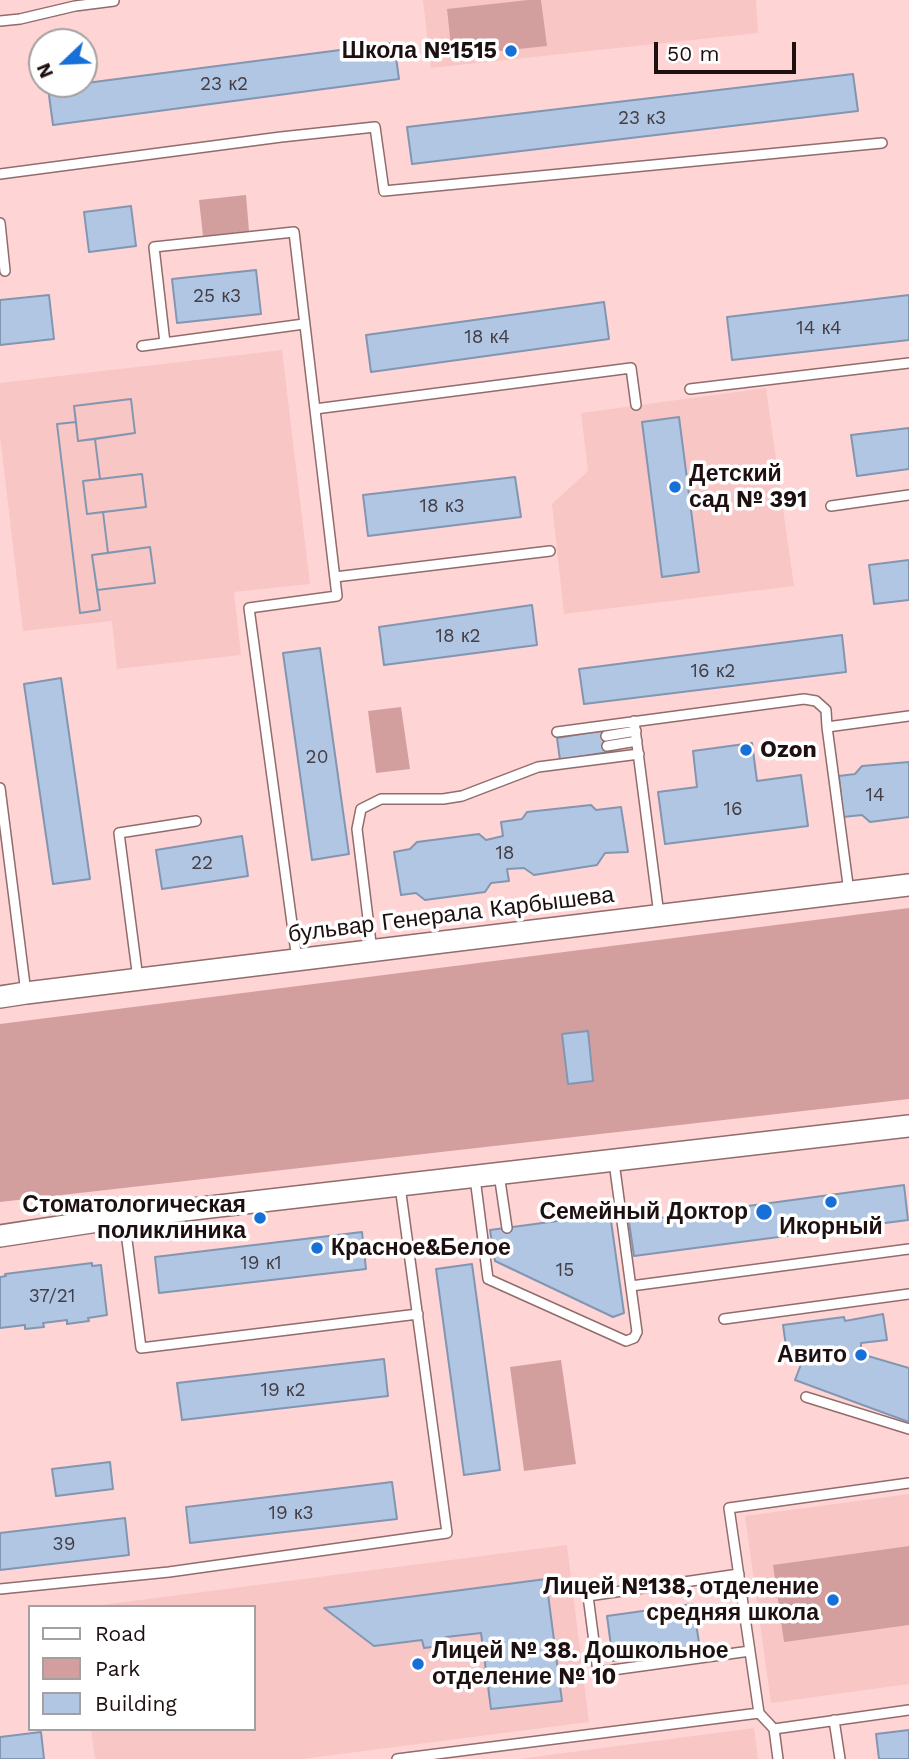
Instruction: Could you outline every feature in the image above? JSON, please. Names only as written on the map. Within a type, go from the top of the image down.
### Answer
[{"type":"street","name":"бульвар Генерала Карбышева","points":[[0,997],[909,885]]},
{"type":"street","points":[[0,1236],[124,1217],[909,1126]]},
{"type":"lane","points":[[0,21],[114,1]]},
{"type":"lane","points":[[0,174],[375,127],[384,191],[882,143]]},
{"type":"lane","points":[[0,223],[5,271]]},
{"type":"lane","points":[[165,343],[154,247],[294,232],[337,596],[249,608],[297,960]]},
{"type":"lane","points":[[142,346],[304,324]]},
{"type":"lane","points":[[690,389],[909,363]]},
{"type":"lane","points":[[315,409],[631,368],[636,405]]},
{"type":"lane","points":[[831,506],[909,495]]},
{"type":"lane","points":[[335,577],[550,551]]},
{"type":"lane","points":[[557,732],[635,726],[804,699],[816,701],[825,710],[849,892]]},
{"type":"lane","points":[[827,727],[909,716]]},
{"type":"lane","points":[[635,726],[606,741],[637,741]]},
{"type":"lane","points":[[635,726],[659,915]]},
{"type":"lane","points":[[372,951],[357,829],[361,809],[381,799],[443,799],[462,796],[538,767],[639,754]]},
{"type":"lane","points":[[0,788],[26,993]]},
{"type":"lane","points":[[138,979],[119,833],[196,821]]},
{"type":"lane","points":[[0,872],[10,870]]},
{"type":"lane","points":[[475,1176],[488,1279],[626,1341],[634,1338],[637,1332],[614,1160]]},
{"type":"lane","points":[[499,1174],[507,1228]]},
{"type":"lane","points":[[0,1589],[169,1572],[447,1533],[400,1185]]},
{"type":"lane","points":[[124,1217],[141,1348],[418,1314]]},
{"type":"lane","points":[[631,1286],[909,1249]]},
{"type":"lane","points":[[724,1318],[909,1294]]},
{"type":"lane","points":[[806,1398],[909,1429]]},
{"type":"lane","points":[[778,1759],[774,1729],[759,1713],[729,1508],[909,1483]]},
{"type":"lane","points":[[739,1574],[589,1596],[598,1672],[750,1651]]},
{"type":"lane","points":[[774,1729],[909,1710]]},
{"type":"lane","points":[[397,1759],[461,1755],[759,1713]]},
{"type":"lane","points":[[835,1720],[840,1759]]},
{"type":"shaded area","name":"Школа №1515","points":[[423,0],[756,0],[758,33],[431,68]]},
{"type":"shaded area","points":[[282,350],[310,584],[234,592],[241,655],[117,669],[112,621],[23,631],[0,436],[0,383]]},
{"type":"shaded area","name":"Детский сад № 391","points":[[766,388],[794,586],[564,614],[552,504],[588,471],[581,413]]},
{"type":"shaded area","name":"Лицей №138, отделение средняя школа","points":[[909,1494],[909,1684],[771,1703],[745,1516]]},
{"type":"shaded area","name":"Лицей № 38. Дошкольное отделение № 10","points":[[567,1545],[589,1722],[302,1759],[95,1759],[91,1731],[256,1731],[256,1605],[102,1605]]},
{"type":"shaded area","points":[[754,1728],[758,1759],[519,1759]]},
{"type":"green space","points":[[541,0],[547,46],[452,56],[447,9]]},
{"type":"green space","points":[[246,195],[249,231],[203,236],[199,200]]},
{"type":"green space","points":[[401,707],[410,769],[376,773],[368,711]]},
{"type":"green space","points":[[909,908],[909,1099],[0,1202],[0,1024]]},
{"type":"green space","points":[[561,1360],[576,1464],[524,1471],[510,1367]]},
{"type":"green space","points":[[909,1546],[909,1625],[784,1642],[773,1565]]},
{"type":"building","points":[[394,43],[399,79],[53,125],[49,98],[98,98],[98,81]]},
{"type":"building","points":[[853,74],[858,111],[412,164],[407,127]]},
{"type":"building","points":[[131,206],[136,246],[89,252],[84,212]]},
{"type":"building","points":[[256,270],[261,314],[177,323],[172,279]]},
{"type":"building","points":[[49,295],[54,339],[0,345],[0,300]]},
{"type":"building","points":[[909,295],[909,340],[732,360],[727,317]]},
{"type":"building","points":[[604,302],[609,339],[371,372],[366,335]]},
{"type":"building","points":[[131,399],[135,433],[95,439],[100,479],[142,474],[146,507],[103,512],[108,553],[150,547],[155,583],[97,590],[100,610],[80,613],[57,424],[76,422],[74,406]]},
{"type":"building","points":[[131,399],[135,433],[78,441],[74,406]]},
{"type":"building","points":[[679,417],[699,572],[662,577],[642,422]]},
{"type":"building","points":[[76,422],[78,441],[95,439],[100,479],[83,481],[87,514],[103,512],[108,553],[92,555],[100,610],[80,613],[57,424]]},
{"type":"building","points":[[909,428],[909,469],[857,476],[851,435]]},
{"type":"building","points":[[142,474],[146,507],[87,514],[83,481]]},
{"type":"building","points":[[515,477],[521,517],[368,536],[363,495]]},
{"type":"building","points":[[150,547],[155,583],[97,590],[92,555]]},
{"type":"building","points":[[909,560],[909,600],[874,604],[869,565]]},
{"type":"building","points":[[532,605],[537,645],[384,665],[379,627]]},
{"type":"building","points":[[842,635],[846,672],[584,704],[579,669]]},
{"type":"building","points":[[320,648],[349,854],[312,860],[283,653]]},
{"type":"building","points":[[61,678],[90,879],[53,884],[24,684]]},
{"type":"building","points":[[605,730],[608,752],[560,760],[557,738]]},
{"type":"building","points":[[752,743],[757,781],[801,775],[808,826],[665,844],[658,792],[697,787],[693,751]]},
{"type":"building","points":[[909,762],[909,817],[870,822],[862,815],[843,817],[839,776],[855,774],[862,766]]},
{"type":"building","points":[[591,805],[596,810],[621,807],[628,852],[605,853],[597,865],[534,875],[524,868],[507,869],[509,881],[491,883],[485,892],[425,900],[416,893],[401,895],[394,852],[410,849],[417,842],[479,834],[486,840],[503,836],[501,822],[522,819],[527,812]]},
{"type":"building","points":[[242,836],[248,876],[162,889],[156,850]]},
{"type":"building","points":[[588,1031],[593,1081],[568,1084],[562,1034]]},
{"type":"building","points":[[904,1185],[908,1220],[634,1256],[629,1222]]},
{"type":"building","points":[[610,1214],[624,1313],[613,1317],[495,1261],[490,1230]]},
{"type":"building","points":[[362,1232],[366,1269],[159,1293],[155,1257]]},
{"type":"building","points":[[92,1263],[92,1266],[101,1265],[107,1315],[67,1324],[67,1320],[43,1323],[44,1327],[25,1329],[25,1325],[0,1328],[0,1277],[6,1276],[5,1274]]},
{"type":"building","points":[[472,1264],[500,1470],[464,1475],[436,1269]]},
{"type":"building","points":[[883,1314],[887,1340],[861,1343],[861,1354],[909,1368],[909,1422],[795,1380],[803,1359],[813,1359],[811,1350],[787,1353],[783,1325],[844,1317],[845,1321]]},
{"type":"building","points":[[384,1359],[388,1396],[182,1420],[177,1383]]},
{"type":"building","points":[[110,1462],[113,1489],[56,1496],[52,1469]]},
{"type":"building","points":[[392,1482],[397,1519],[190,1543],[186,1507]]},
{"type":"building","points":[[125,1518],[129,1555],[0,1570],[0,1533]]},
{"type":"building","points":[[546,1579],[562,1701],[491,1709],[481,1633],[446,1637],[447,1645],[424,1648],[422,1640],[374,1646],[324,1608]]},
{"type":"building","points":[[693,1604],[700,1649],[613,1661],[607,1616]]},
{"type":"building","points":[[909,1730],[909,1759],[879,1759],[876,1734]]},
{"type":"building","points":[[41,1732],[44,1759],[0,1759],[0,1737]]},
{"type":"place","name":"Школа №1515","points":[[511,51]]},
{"type":"place","name":"Детский сад № 391","points":[[675,487]]},
{"type":"place","name":"Ozon","points":[[746,750]]},
{"type":"place","name":"Икорный","points":[[831,1202]]},
{"type":"place","name":"Семейный Доктор","points":[[764,1212]]},
{"type":"place","name":"Стоматологическая поликлиника","points":[[260,1218]]},
{"type":"place","name":"Красное&Белое","points":[[317,1248]]},
{"type":"place","name":"Авито","points":[[861,1355]]},
{"type":"place","name":"Лицей №138, отделение средняя школа","points":[[833,1600]]},
{"type":"place","name":"Лицей № 38. Дошкольное отделение № 10","points":[[418,1664]]}]
